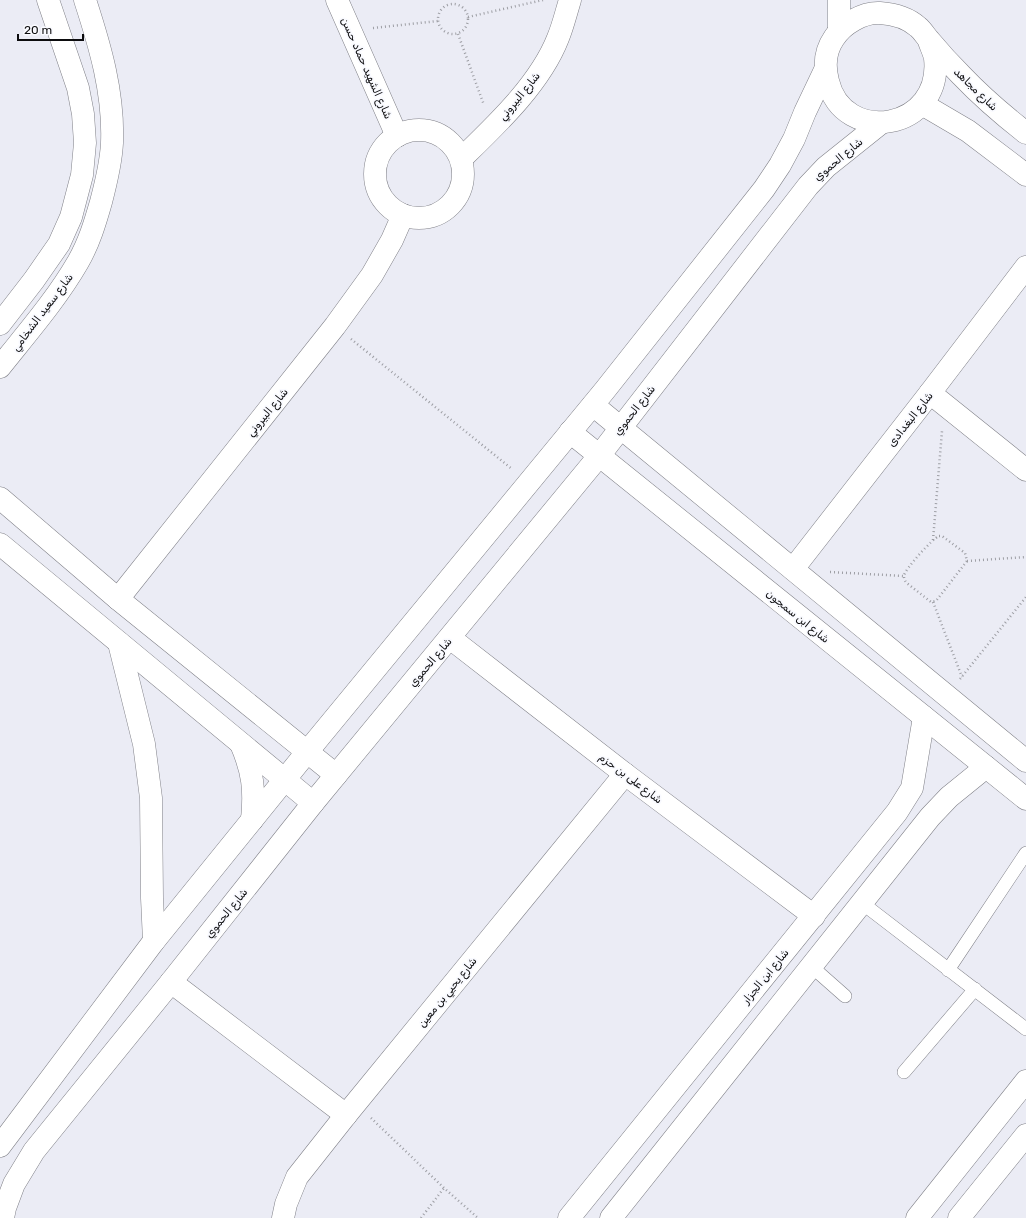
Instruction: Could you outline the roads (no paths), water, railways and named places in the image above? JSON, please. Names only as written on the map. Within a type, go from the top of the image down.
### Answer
[{"type":"street","name":"شارع سعيد الشخامي","points":[[0,367],[57,295],[79,261],[93,231],[108,178],[112,143],[112,112],[105,71],[85,0]]},
{"type":"street","name":"شارع الشهيد حماد حسن","points":[[337,0],[397,136]]},
{"type":"street","name":"شارع البيروني","points":[[461,159],[493,128],[538,76],[558,39],[570,0]]},
{"type":"street","points":[[839,0],[839,31]]},
{"type":"street","name":"شارع مجاهد","points":[[898,0],[924,34],[961,75],[1001,113],[1026,133]]},
{"type":"street","points":[[0,324],[34,280],[58,244],[71,217],[82,175],[85,143],[83,114],[78,88],[55,2]]},
{"type":"street","points":[[878,12],[900,16],[924,34],[935,57],[936,74],[931,90],[922,104],[910,114],[896,121],[881,123],[860,119],[842,108],[830,91],[825,70],[826,56],[831,42],[839,31],[857,18],[878,12]]},
{"type":"street","points":[[0,1146],[154,941],[528,482],[593,405],[764,189],[780,165],[794,139],[804,112],[825,70]]},
{"type":"street","points":[[922,104],[968,131],[1026,175]]},
{"type":"street","name":"شارع الحموي","points":[[3,1218],[4,1208],[14,1184],[34,1151],[313,803],[599,456],[808,186],[826,167],[881,123]]},
{"type":"street","points":[[418,130],[434,133],[449,141],[456,149],[461,159],[463,181],[460,191],[454,201],[446,209],[437,214],[415,218],[403,215],[386,203],[376,184],[375,172],[381,152],[388,143],[397,136],[407,132],[418,130]]},
{"type":"street","name":"شارع البيروني","points":[[118,599],[336,326],[372,275],[392,240],[403,215]]},
{"type":"street","name":"شارع البغدادى","points":[[793,569],[937,399],[1026,267]]},
{"type":"street","points":[[937,399],[1026,470]]},
{"type":"street","points":[[593,405],[1026,762]]},
{"type":"street","name":"شارع ابن سمجون","points":[[570,432],[1026,799]]},
{"type":"street","points":[[0,498],[118,599],[336,775]]},
{"type":"street","points":[[0,544],[313,803]]},
{"type":"street","name":"شارع على بن حزم","points":[[450,638],[625,774],[814,916]]},
{"type":"street","points":[[119,643],[144,744],[150,790],[154,941]]},
{"type":"street","name":"شارع ابن الجزار","points":[[569,1218],[897,812],[912,788],[924,717]]},
{"type":"street","points":[[242,744],[249,762],[253,781],[254,801],[252,820]]},
{"type":"street","points":[[611,1218],[930,817],[949,796],[986,767]]},
{"type":"street","name":"شارع يحيي بن معين","points":[[283,1218],[286,1204],[297,1177],[625,774]]},
{"type":"street","points":[[171,982],[351,1109]]},
{"type":"street","points":[[918,1218],[1026,1081]]},
{"type":"street","points":[[958,1218],[1026,1135]]},
{"type":"lane","points":[[948,970],[1026,853]]},
{"type":"lane","points":[[862,903],[1026,1029]]},
{"type":"lane","points":[[811,966],[845,996]]},
{"type":"lane","points":[[904,1072],[975,989]]}]
